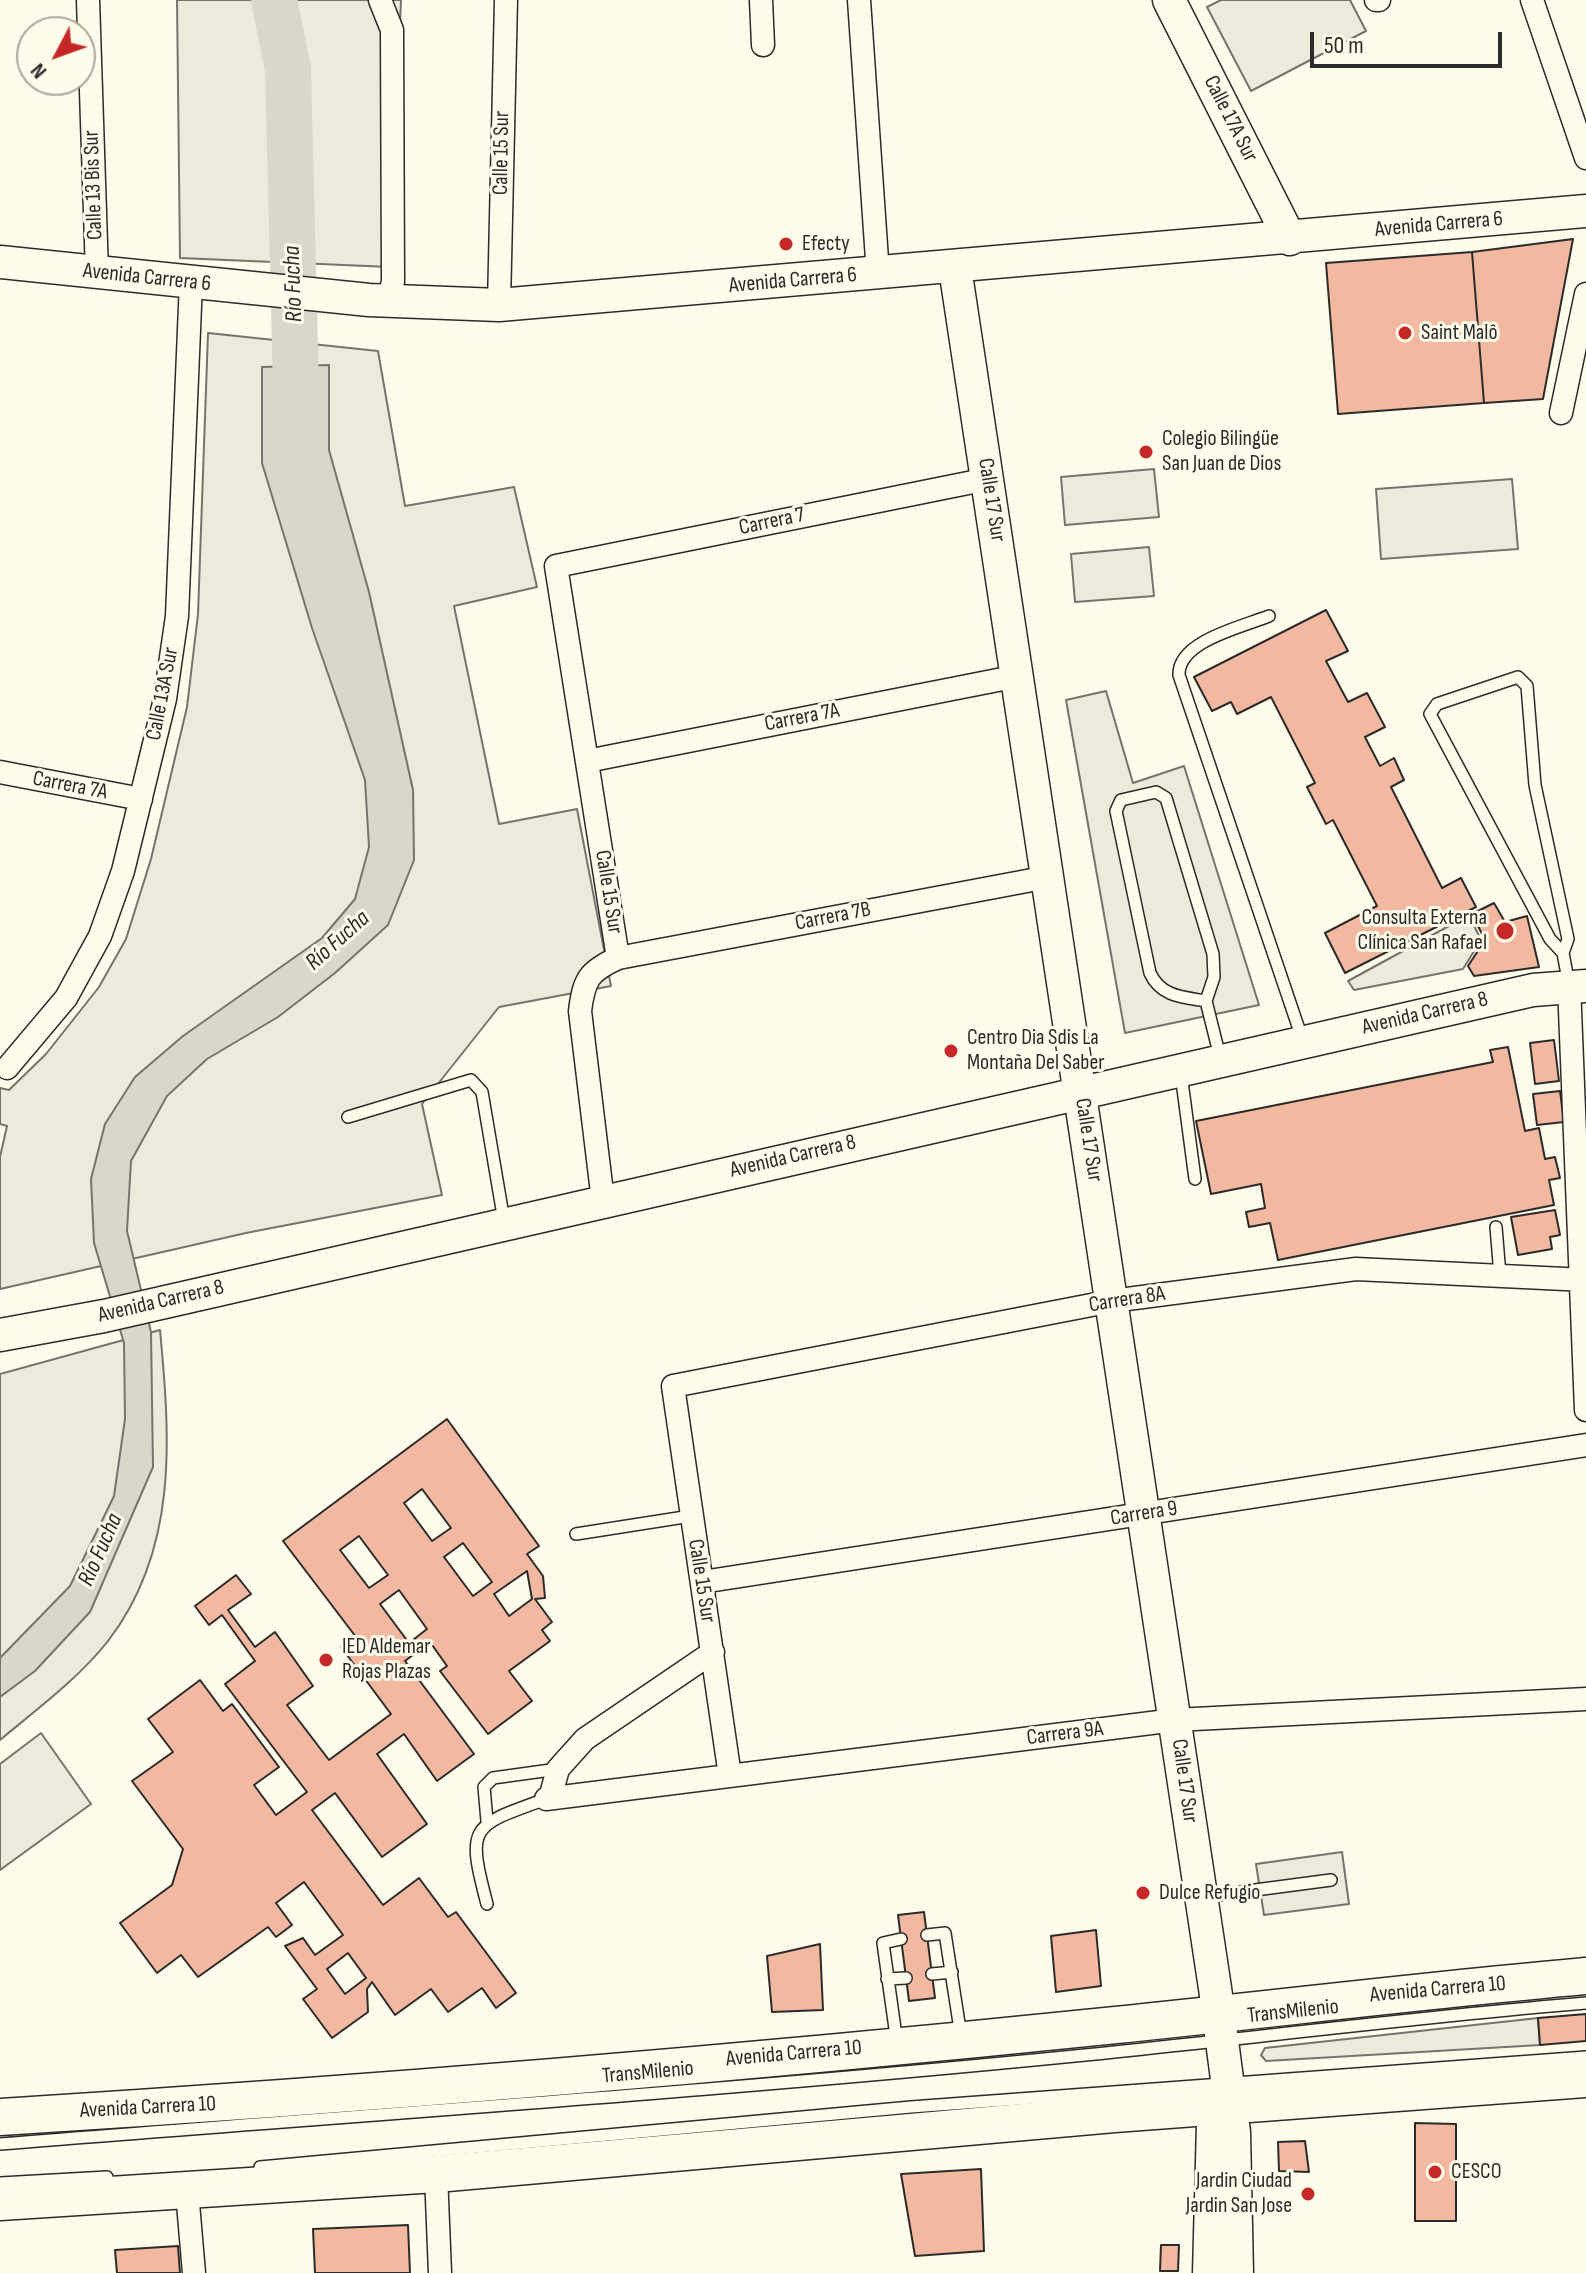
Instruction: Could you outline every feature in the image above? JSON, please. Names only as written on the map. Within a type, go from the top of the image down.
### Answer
[{"type":"main road","name":"Calle 17A Sur","points":[[1169,0],[1290,239]]},
{"type":"main road","name":"Avenida Carrera 6","points":[[0,262],[319,295],[499,305],[955,268],[1586,211]]},
{"type":"main road","name":"Calle 17 Sur","points":[[955,268],[1201,1897],[1219,2031],[1237,2273]]},
{"type":"main road","name":"Avenida Carrera 8","points":[[0,1335],[104,1316],[1533,990],[1578,986]]},
{"type":"main road","name":"Avenida Carrera 10","points":[[0,2117],[230,2103],[962,2039],[1219,2031],[1586,1976]]},
{"type":"main road","points":[[0,2202],[436,2174],[1222,2095],[1586,2079]]},
{"type":"main road","name":"Calle 17 Sur","points":[[1209,2273],[1222,2095]]},
{"type":"street","name":"Calle 13 Bis Sur","points":[[88,0],[97,273]]},
{"type":"street","points":[[380,0],[392,30],[393,281],[389,301]]},
{"type":"street","name":"Calle 15 Sur","points":[[499,305],[506,0]]},
{"type":"street","points":[[761,0],[763,45]]},
{"type":"street","points":[[859,0],[878,274]]},
{"type":"street","points":[[1532,0],[1586,158]]},
{"type":"street","name":"Calle 13A Sur","points":[[7,1068],[66,998],[100,936],[123,871],[165,699],[177,616],[191,282]]},
{"type":"street","points":[[1561,413],[1581,342],[1586,294]]},
{"type":"street","name":"Carrera 7","points":[[556,566],[988,479]]},
{"type":"street","name":"Calle 15 Sur","points":[[556,566],[618,958],[595,968],[583,987],[580,1011],[603,1201]]},
{"type":"street","name":"Carrera 7A","points":[[587,761],[1018,676]]},
{"type":"street","name":"Carrera 7A","points":[[0,772],[141,799]]},
{"type":"street","name":"Carrera 7B","points":[[618,958],[1048,877]]},
{"type":"street","points":[[1578,986],[1586,1410]]},
{"type":"street","name":"Carrera 8A","points":[[673,1386],[1112,1301],[1356,1269],[1583,1280]]},
{"type":"street","name":"Calle 15 Sur","points":[[673,1386],[730,1776]]},
{"type":"street","name":"Carrera 9","points":[[702,1582],[1586,1445]]},
{"type":"street","points":[[548,1799],[558,1769],[585,1739],[713,1652]]},
{"type":"street","name":"Carrera 9A","points":[[548,1799],[1175,1720],[1586,1699]]},
{"type":"street","points":[[436,2174],[440,2273]]},
{"type":"street","points":[[187,2192],[194,2273]]},
{"type":"lane","points":[[1269,616],[1190,648],[1180,660],[1179,675],[1303,1042]]},
{"type":"lane","points":[[1563,953],[1568,939],[1535,785],[1527,686],[1521,678],[1513,678],[1437,704],[1430,714],[1550,939],[1563,953],[1578,986]]},
{"type":"lane","points":[[1206,1001],[1163,991],[1150,973],[1116,811],[1121,800],[1156,792],[1166,798],[1213,954],[1214,977],[1206,1001],[1221,1060]]},
{"type":"lane","points":[[1180,1069],[1195,1179]]},
{"type":"lane","points":[[348,1117],[471,1080],[482,1092],[504,1223]]},
{"type":"lane","points":[[1496,1227],[1500,1275]]},
{"type":"lane","points":[[576,1534],[691,1516]]},
{"type":"lane","points":[[487,1821],[484,1787],[493,1778],[558,1769]]},
{"type":"lane","points":[[487,1904],[473,1854],[478,1833],[487,1821],[548,1799]]},
{"type":"lane","points":[[1201,1897],[1331,1880]]},
{"type":"lane","points":[[927,1935],[945,1933],[962,2039]]},
{"type":"lane","points":[[897,2045],[883,1943],[901,1939]]},
{"type":"lane","points":[[932,1974],[952,1972]]},
{"type":"lane","points":[[887,1979],[906,1978]]},
{"type":"lane","name":"TransMilenio","points":[[0,2144],[602,2098],[1219,2031],[1586,2003]]},
{"type":"lane","points":[[241,2169],[911,2107],[1222,2095],[1586,2057]]},
{"type":"lane","points":[[0,2183],[124,2177]]},
{"type":"shaded area","points":[[177,0],[401,0],[390,267],[180,258]]},
{"type":"shaded area","points":[[1221,0],[1350,0],[1366,31],[1251,91],[1207,7]]},
{"type":"shaded area","points":[[208,333],[378,351],[405,506],[514,487],[537,587],[454,606],[499,824],[577,809],[611,986],[499,1007],[422,1104],[442,1195],[246,1233],[0,1289],[0,1157],[7,1126],[0,1124],[0,1088],[9,1090],[46,1054],[99,987],[126,939],[151,859],[187,707],[198,614]]},
{"type":"shaded area","points":[[1154,469],[1159,517],[1065,525],[1061,477]]},
{"type":"shaded area","points":[[1512,479],[1518,549],[1381,559],[1376,489]]},
{"type":"shaded area","points":[[1149,547],[1154,596],[1075,602],[1071,554]]},
{"type":"shaded area","points":[[1106,691],[1133,783],[1184,766],[1259,1005],[1125,1033],[1066,700]]},
{"type":"shaded area","points":[[1469,915],[1481,940],[1463,969],[1354,990],[1348,981]]},
{"type":"shaded area","points":[[160,1330],[167,1451],[158,1530],[147,1569],[131,1606],[96,1655],[57,1693],[0,1740],[0,1374]]},
{"type":"shaded area","points":[[41,1733],[91,1804],[0,1870],[0,1764]]},
{"type":"shaded area","points":[[1342,1852],[1349,1904],[1264,1915],[1256,1864]]},
{"type":"shaded area","points":[[1538,2018],[1540,2045],[1266,2061],[1261,2055],[1265,2048]]},
{"type":"water","points":[[329,365],[329,450],[369,592],[413,790],[414,860],[388,925],[335,973],[278,1017],[207,1059],[167,1096],[131,1161],[127,1231],[151,1332],[153,1467],[90,1612],[35,1671],[0,1697],[0,1658],[70,1586],[114,1496],[125,1419],[124,1343],[94,1243],[91,1179],[105,1124],[135,1077],[183,1036],[322,938],[355,899],[369,847],[365,780],[312,628],[262,463],[262,367]]},
{"type":"building","points":[[1573,239],[1543,399],[1484,403],[1472,252]]},
{"type":"building","name":"Saint Malô","points":[[1472,252],[1484,403],[1338,414],[1326,263]]},
{"type":"building","points":[[1326,610],[1348,651],[1326,661],[1348,702],[1367,693],[1385,727],[1365,737],[1380,766],[1394,758],[1404,780],[1391,787],[1442,888],[1461,878],[1476,907],[1345,973],[1325,933],[1377,906],[1333,820],[1326,824],[1307,787],[1315,783],[1271,697],[1237,714],[1231,702],[1212,711],[1194,677]]},
{"type":"building","name":"Consulta Externa Clínica San Rafael","points":[[1494,903],[1505,922],[1527,916],[1539,967],[1474,976],[1468,966],[1485,940],[1472,914]]},
{"type":"building","points":[[1554,1040],[1559,1081],[1535,1084],[1530,1043]]},
{"type":"building","points":[[1508,1047],[1525,1131],[1539,1128],[1545,1159],[1555,1157],[1560,1178],[1549,1180],[1554,1205],[1278,1260],[1270,1223],[1249,1227],[1246,1212],[1265,1208],[1261,1184],[1211,1194],[1196,1121],[1493,1062],[1490,1050]]},
{"type":"building","points":[[1560,1091],[1564,1122],[1537,1125],[1533,1094]]},
{"type":"building","points":[[1555,1210],[1560,1235],[1550,1237],[1552,1249],[1518,1255],[1511,1217]]},
{"type":"building","points":[[447,1419],[539,1546],[527,1554],[543,1576],[545,1598],[535,1599],[552,1622],[542,1630],[550,1641],[509,1671],[532,1701],[488,1734],[440,1671],[447,1666],[430,1642],[405,1661],[474,1754],[437,1781],[404,1734],[377,1754],[427,1824],[382,1857],[335,1793],[312,1810],[383,1905],[419,1878],[448,1917],[456,1912],[516,1993],[496,2008],[482,1988],[448,2012],[431,1989],[395,2015],[372,1982],[367,1989],[368,2012],[332,2038],[303,1999],[317,1989],[285,1946],[303,1938],[315,1955],[343,1935],[304,1882],[276,1903],[292,1925],[276,1937],[268,1927],[198,1977],[181,1955],[157,1973],[120,1923],[172,1885],[183,1849],[132,1781],[173,1752],[148,1719],[200,1680],[223,1711],[232,1704],[279,1767],[254,1785],[276,1815],[307,1792],[225,1684],[255,1661],[222,1615],[209,1625],[195,1606],[236,1575],[251,1594],[228,1610],[255,1647],[275,1632],[313,1686],[287,1705],[329,1760],[391,1714],[341,1647],[356,1637],[283,1541]],"holes":[[[422,1489],[451,1528],[432,1541],[404,1503]],[[359,1536],[388,1575],[369,1588],[340,1550]],[[463,1543],[492,1582],[473,1596],[444,1557]],[[527,1571],[532,1599],[509,1616],[494,1594]],[[399,1590],[427,1629],[409,1643],[380,1604]],[[348,1953],[366,1978],[345,1994],[327,1969]]]},
{"type":"building","points":[[924,1912],[935,1998],[909,2001],[898,1915]]},
{"type":"building","points":[[1096,1930],[1101,1986],[1056,1992],[1051,1936]]},
{"type":"building","points":[[820,1944],[823,2010],[772,2012],[767,1956]]},
{"type":"building","points":[[1586,2014],[1586,2041],[1540,2045],[1538,2018]]},
{"type":"building","name":"CESCO","points":[[1415,2123],[1456,2124],[1456,2221],[1415,2221]]},
{"type":"building","points":[[1305,2141],[1309,2172],[1279,2171],[1278,2142]]},
{"type":"building","points":[[981,2169],[984,2251],[915,2256],[901,2174]]},
{"type":"building","points":[[408,2225],[410,2273],[315,2273],[313,2229]]},
{"type":"building","points":[[1161,2245],[1179,2245],[1178,2271],[1160,2271]]},
{"type":"building","points":[[178,2246],[180,2273],[117,2273],[115,2250]]},
{"type":"waterway","name":"Río Fucha","points":[[274,0],[288,69],[297,427]]},
{"type":"place","name":"Efecty","points":[[786,244]]},
{"type":"place","name":"Saint Malô","points":[[1405,333]]},
{"type":"place","name":"Colegio Bilingüe San Juan de Dios","points":[[1146,452]]},
{"type":"place","name":"Consulta Externa Clínica San Rafael","points":[[1505,931]]},
{"type":"place","name":"Centro Dia Sdis La Montaña Del Saber","points":[[951,1051]]},
{"type":"place","name":"IED Aldemar Rojas Plazas","points":[[326,1660]]},
{"type":"place","name":"Dulce Refugio","points":[[1143,1893]]},
{"type":"place","name":"CESCO","points":[[1435,2172]]},
{"type":"place","name":"Jardin Ciudad Jardin San Jose","points":[[1308,2194]]}]
